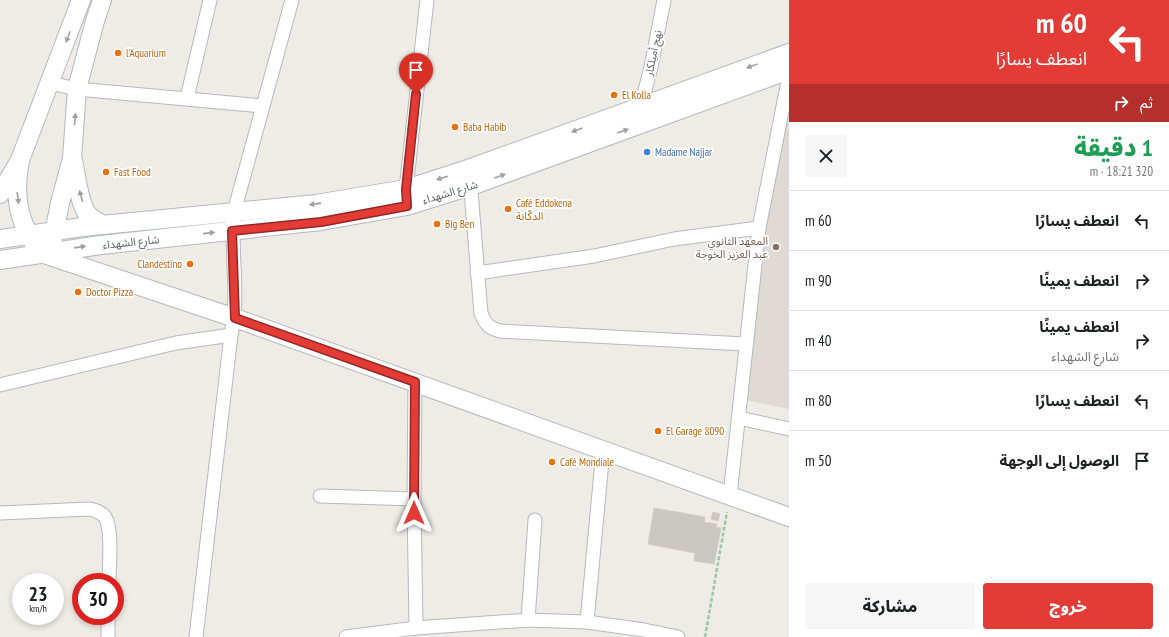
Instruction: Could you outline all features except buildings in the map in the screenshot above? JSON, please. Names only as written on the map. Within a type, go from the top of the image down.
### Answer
[{"type":"street","points":[[0,194],[20,160],[81,0]]},
{"type":"street","points":[[46,252],[54,231],[72,158],[77,89],[95,20],[102,0]]},
{"type":"street","points":[[187,98],[210,0]]},
{"type":"street","points":[[196,637],[231,336],[235,318],[232,231],[234,212],[292,0]]},
{"type":"street","points":[[406,197],[427,0]]},
{"type":"street","name":"نهج أميلكار","points":[[641,106],[651,67],[664,0]]},
{"type":"street","name":"شارع الشهداء","points":[[470,178],[641,106],[789,53]]},
{"type":"street","name":"شارع الشهداء","points":[[0,240],[104,225],[234,212],[273,218],[321,222],[470,178],[789,70]]},
{"type":"street","points":[[730,495],[739,418],[745,344],[759,228],[789,76]]},
{"type":"street","points":[[50,82],[77,89],[263,106]]},
{"type":"street","points":[[72,158],[78,187],[86,212],[91,218],[104,225]]},
{"type":"street","points":[[20,160],[17,190],[19,206],[29,235],[46,252],[415,382],[730,495],[789,518]]},
{"type":"street","points":[[470,178],[481,313],[488,326],[500,331],[745,344]]},
{"type":"street","name":"شارع الشهداء","points":[[0,260],[101,245],[232,231],[273,218]]},
{"type":"street","points":[[477,273],[594,256],[674,239],[759,228]]},
{"type":"street","points":[[0,385],[176,343],[231,336]]},
{"type":"street","points":[[415,382],[414,499],[416,628]]},
{"type":"street","points":[[739,418],[789,429]]},
{"type":"street","points":[[587,622],[604,450]]},
{"type":"street","points":[[320,496],[414,499]]},
{"type":"street","points":[[0,513],[89,509],[98,511],[104,516],[109,528],[109,573]]},
{"type":"street","points":[[528,620],[535,520]]},
{"type":"street","points":[[346,637],[376,635],[416,628],[528,620],[587,622],[644,630],[678,637]]},
{"type":"street","points":[[108,625],[108,637]]},
{"type":"path","points":[[705,637],[730,495]]},
{"type":"shaded area","name":"المعهد الثانوي عبد العزيز الخوجة","points":[[789,91],[789,409],[745,400],[780,93]]},
{"type":"place","name":"l'Aquarium","points":[[118,53]]},
{"type":"place","name":"El Kolla","points":[[614,95]]},
{"type":"place","name":"Baba Habib","points":[[455,127]]},
{"type":"place","name":"Madame Najjar","points":[[647,152]]},
{"type":"place","name":"Fast Food","points":[[106,172]]},
{"type":"place","name":"Café Eddokena الدكّانة","points":[[508,209]]},
{"type":"place","name":"Big Ben","points":[[437,224]]},
{"type":"place","name":"المعهد الثانوي عبد العزيز الخوجة","points":[[776,247]]},
{"type":"place","name":"Clandestino","points":[[190,264]]},
{"type":"place","name":"Doctor Pizza","points":[[78,292]]},
{"type":"place","name":"El Garage 8090","points":[[658,431]]},
{"type":"place","name":"Café Mondiale","points":[[552,462]]},
{"type":"route","points":[[414,513],[415,382],[235,318],[232,231],[321,222],[407,206],[406,189],[416,94]]}]
